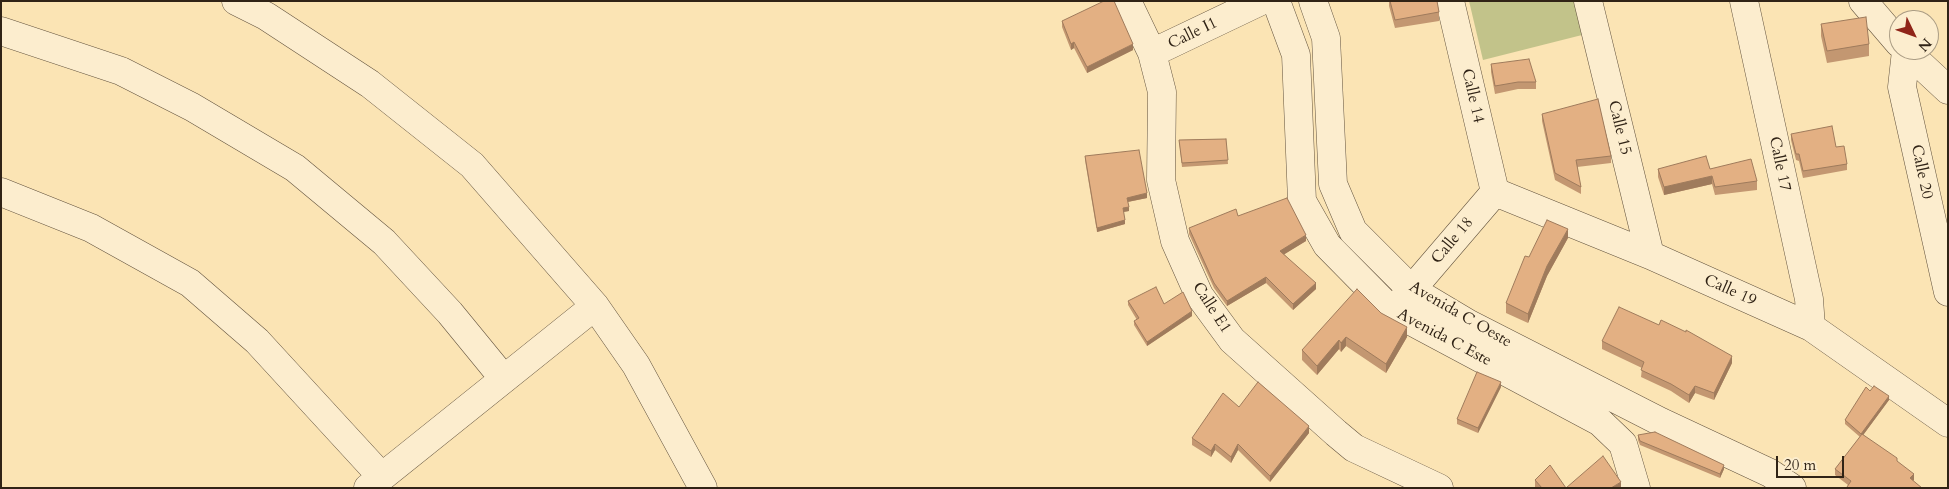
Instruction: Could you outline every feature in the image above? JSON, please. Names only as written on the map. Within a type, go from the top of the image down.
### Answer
[{"type":"street","points":[[236,1],[266,16],[370,84],[472,165],[595,306],[636,364],[703,488]]},
{"type":"street","name":"Calle E1","points":[[1127,1],[1152,53],[1162,92],[1161,180],[1175,241],[1198,295],[1232,340],[1354,448],[1439,488]]},
{"type":"street","name":"Calle I1","points":[[1152,53],[1261,1]]},
{"type":"street","name":"Avenida C Este","points":[[1276,1],[1296,55],[1302,200],[1327,245],[1392,311],[1600,422],[1623,444],[1636,488]]},
{"type":"street","name":"Avenida C Oeste","points":[[1313,1],[1326,38],[1333,184],[1353,231],[1412,290],[1469,324],[1661,422],[1770,473],[1792,488]]},
{"type":"street","name":"Calle 14","points":[[1450,1],[1495,192]]},
{"type":"street","name":"Calle 15","points":[[1588,1],[1650,255]]},
{"type":"street","name":"Calle 17","points":[[1744,1],[1809,299],[1812,327]]},
{"type":"street","points":[[1863,1],[1889,32]]},
{"type":"street","points":[[1,31],[121,71],[192,107],[294,168],[384,242],[450,313],[504,379]]},
{"type":"street","name":"Calle 20","points":[[1903,60],[1902,86],[1948,292]]},
{"type":"street","points":[[1916,60],[1948,90]]},
{"type":"street","points":[[1,192],[91,228],[190,283],[257,341],[375,482],[595,306]]},
{"type":"street","name":"Calle 18","points":[[1392,311],[1495,192]]},
{"type":"street","name":"Calle 19","points":[[1495,192],[1650,255],[1812,327],[1948,423]]},
{"type":"green space","points":[[1469,1],[1574,1],[1582,35],[1483,60]]},
{"type":"building","points":[[1104,1],[1114,1],[1133,44],[1087,67],[1074,42],[1071,44],[1062,21]]},
{"type":"building","points":[[1390,1],[1437,1],[1439,12],[1395,20]]},
{"type":"building","points":[[1866,17],[1869,44],[1827,51],[1821,24]]},
{"type":"building","points":[[1529,59],[1536,82],[1518,82],[1495,86],[1491,64]]},
{"type":"building","points":[[1598,99],[1611,156],[1576,160],[1581,187],[1555,173],[1542,114]]},
{"type":"building","points":[[1832,126],[1836,147],[1844,146],[1847,164],[1803,171],[1791,134]]},
{"type":"building","points":[[1226,139],[1228,160],[1182,163],[1179,140]]},
{"type":"building","points":[[1139,150],[1147,193],[1127,198],[1129,207],[1123,208],[1125,220],[1097,228],[1085,156]]},
{"type":"building","points":[[1706,156],[1710,169],[1751,159],[1757,181],[1715,187],[1712,176],[1664,187],[1658,169]]},
{"type":"building","points":[[1287,198],[1306,235],[1280,251],[1316,283],[1293,304],[1266,277],[1227,301],[1214,283],[1189,228],[1236,209],[1238,216]]},
{"type":"building","points":[[1547,220],[1568,229],[1547,266],[1528,314],[1506,303],[1525,256],[1529,257]]},
{"type":"building","points":[[1156,287],[1164,304],[1183,292],[1192,311],[1147,342],[1134,321],[1139,318],[1128,301]]},
{"type":"building","points":[[1357,289],[1381,313],[1407,327],[1386,364],[1346,337],[1341,343],[1339,340],[1317,366],[1302,350]]},
{"type":"building","points":[[1619,307],[1659,325],[1661,320],[1686,332],[1686,330],[1732,356],[1714,393],[1695,386],[1689,395],[1641,370],[1644,362],[1602,341]]},
{"type":"building","points":[[1477,372],[1501,382],[1478,428],[1457,419]]},
{"type":"building","points":[[1258,382],[1309,426],[1270,476],[1238,444],[1231,457],[1215,444],[1211,451],[1192,438],[1223,393],[1239,407]]},
{"type":"building","points":[[1874,386],[1889,396],[1861,434],[1845,420],[1866,387],[1870,391]]},
{"type":"building","points":[[1655,432],[1724,465],[1720,474],[1640,441],[1638,435]]},
{"type":"building","points":[[1862,434],[1897,458],[1897,461],[1914,474],[1910,478],[1922,488],[1848,488],[1851,481],[1835,469]]},
{"type":"building","points":[[1603,456],[1621,482],[1611,488],[1566,488]]},
{"type":"building","points":[[1550,465],[1566,488],[1542,488],[1535,480]]}]
